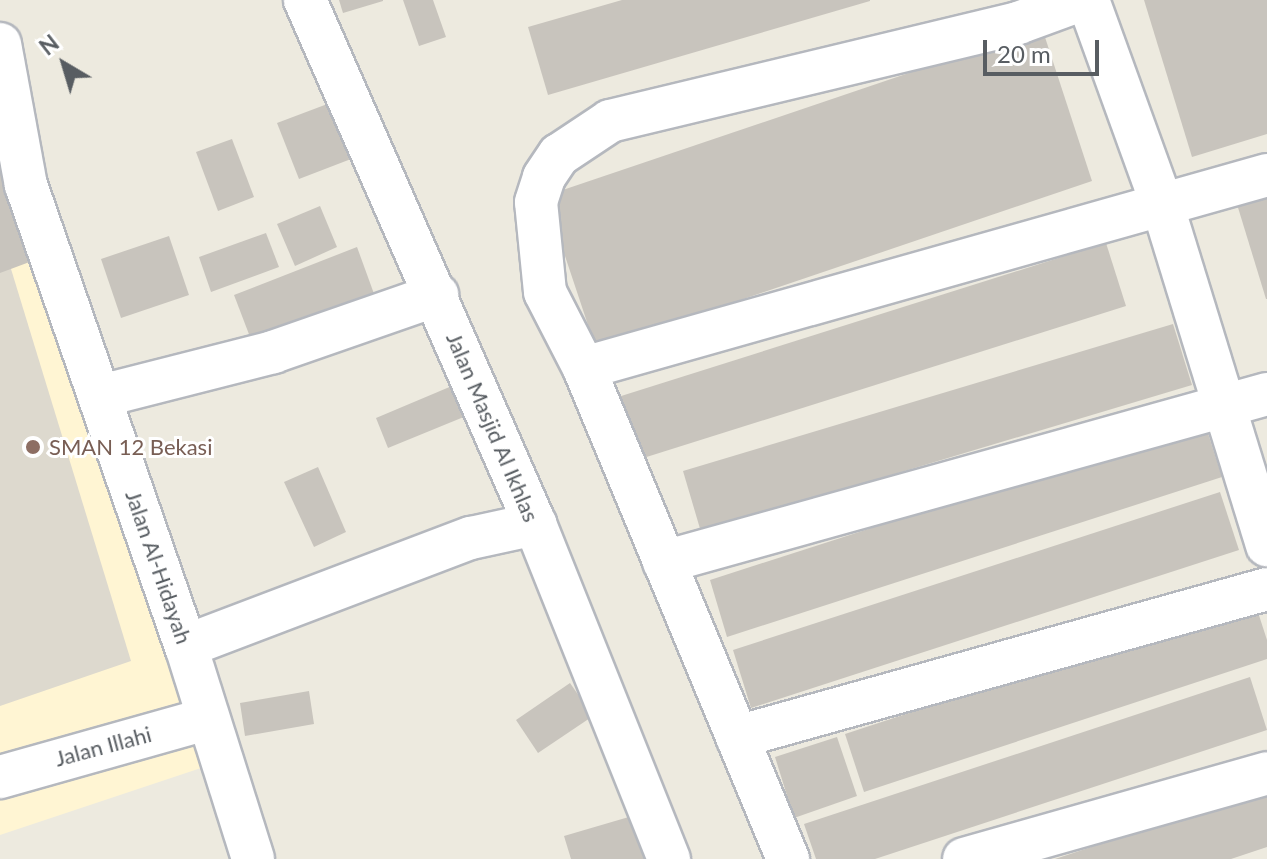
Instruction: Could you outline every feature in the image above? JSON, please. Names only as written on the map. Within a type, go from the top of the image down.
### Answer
[{"type":"street","name":"Jalan Masjid Al Ikhlas","points":[[305,0],[535,524],[669,859]]},
{"type":"street","points":[[788,859],[584,368],[545,292],[536,202],[544,177],[559,155],[610,121],[1018,23],[1081,0]]},
{"type":"street","points":[[1088,0],[1163,207],[1227,405],[1267,545]]},
{"type":"street","name":"Jalan Al-Hidayah","points":[[0,44],[26,185],[186,646],[253,859]]},
{"type":"street","points":[[584,368],[1163,207],[1267,175]]},
{"type":"street","points":[[101,396],[273,352],[437,295]]},
{"type":"street","points":[[664,562],[1267,394]]},
{"type":"street","points":[[186,646],[295,609],[471,538],[535,524]]},
{"type":"street","points":[[737,737],[1267,589]]},
{"type":"street","name":"Jalan Illahi","points":[[0,777],[207,719]]},
{"type":"street","points":[[964,859],[1267,773]]},
{"type":"shaded area","points":[[0,61],[228,759],[0,835]]},
{"type":"shaded area","name":"SMAN 12 Bekasi","points":[[0,233],[131,661],[0,706]]},
{"type":"building","points":[[339,0],[383,0],[383,1],[343,13]]},
{"type":"building","points":[[403,0],[433,0],[446,37],[419,46]]},
{"type":"building","points":[[622,0],[870,1],[548,95],[528,27]]},
{"type":"building","points":[[1144,0],[1267,0],[1267,134],[1192,157]]},
{"type":"building","points":[[1042,28],[1092,181],[596,349],[545,196]]},
{"type":"building","points":[[330,103],[351,159],[299,179],[277,123]]},
{"type":"building","points":[[232,139],[254,197],[218,211],[196,152]]},
{"type":"building","points":[[7,158],[43,257],[0,273],[0,160]]},
{"type":"building","points":[[1267,177],[1267,299],[1266,299],[1232,188]]},
{"type":"building","points":[[320,206],[337,247],[295,266],[277,224]]},
{"type":"building","points":[[266,233],[279,267],[211,292],[199,257]]},
{"type":"building","points":[[169,236],[189,295],[121,318],[101,259]]},
{"type":"building","points":[[1106,243],[1126,306],[637,460],[618,397]]},
{"type":"building","points":[[357,247],[377,302],[255,350],[234,295]]},
{"type":"building","points":[[1173,324],[1192,385],[701,532],[683,471]]},
{"type":"building","points":[[459,383],[471,414],[388,448],[376,418]]},
{"type":"building","points":[[1204,421],[1222,477],[727,637],[710,580]]},
{"type":"building","points":[[318,467],[346,532],[314,547],[284,482]]},
{"type":"building","points":[[1220,492],[1239,550],[751,708],[733,650]]},
{"type":"building","points":[[1254,600],[1267,640],[1267,659],[864,792],[845,734]]},
{"type":"building","points":[[1250,677],[1267,730],[875,859],[816,859],[804,824]]},
{"type":"building","points":[[570,683],[593,716],[538,753],[516,720]]},
{"type":"building","points":[[309,691],[314,724],[245,736],[240,703]]},
{"type":"building","points":[[837,737],[857,796],[794,818],[775,757]]},
{"type":"building","points":[[1267,789],[1267,847],[1231,859],[1055,859]]},
{"type":"building","points":[[639,814],[648,859],[571,859],[564,836]]},
{"type":"place","name":"SMAN 12 Bekasi","points":[[33,447]]}]
